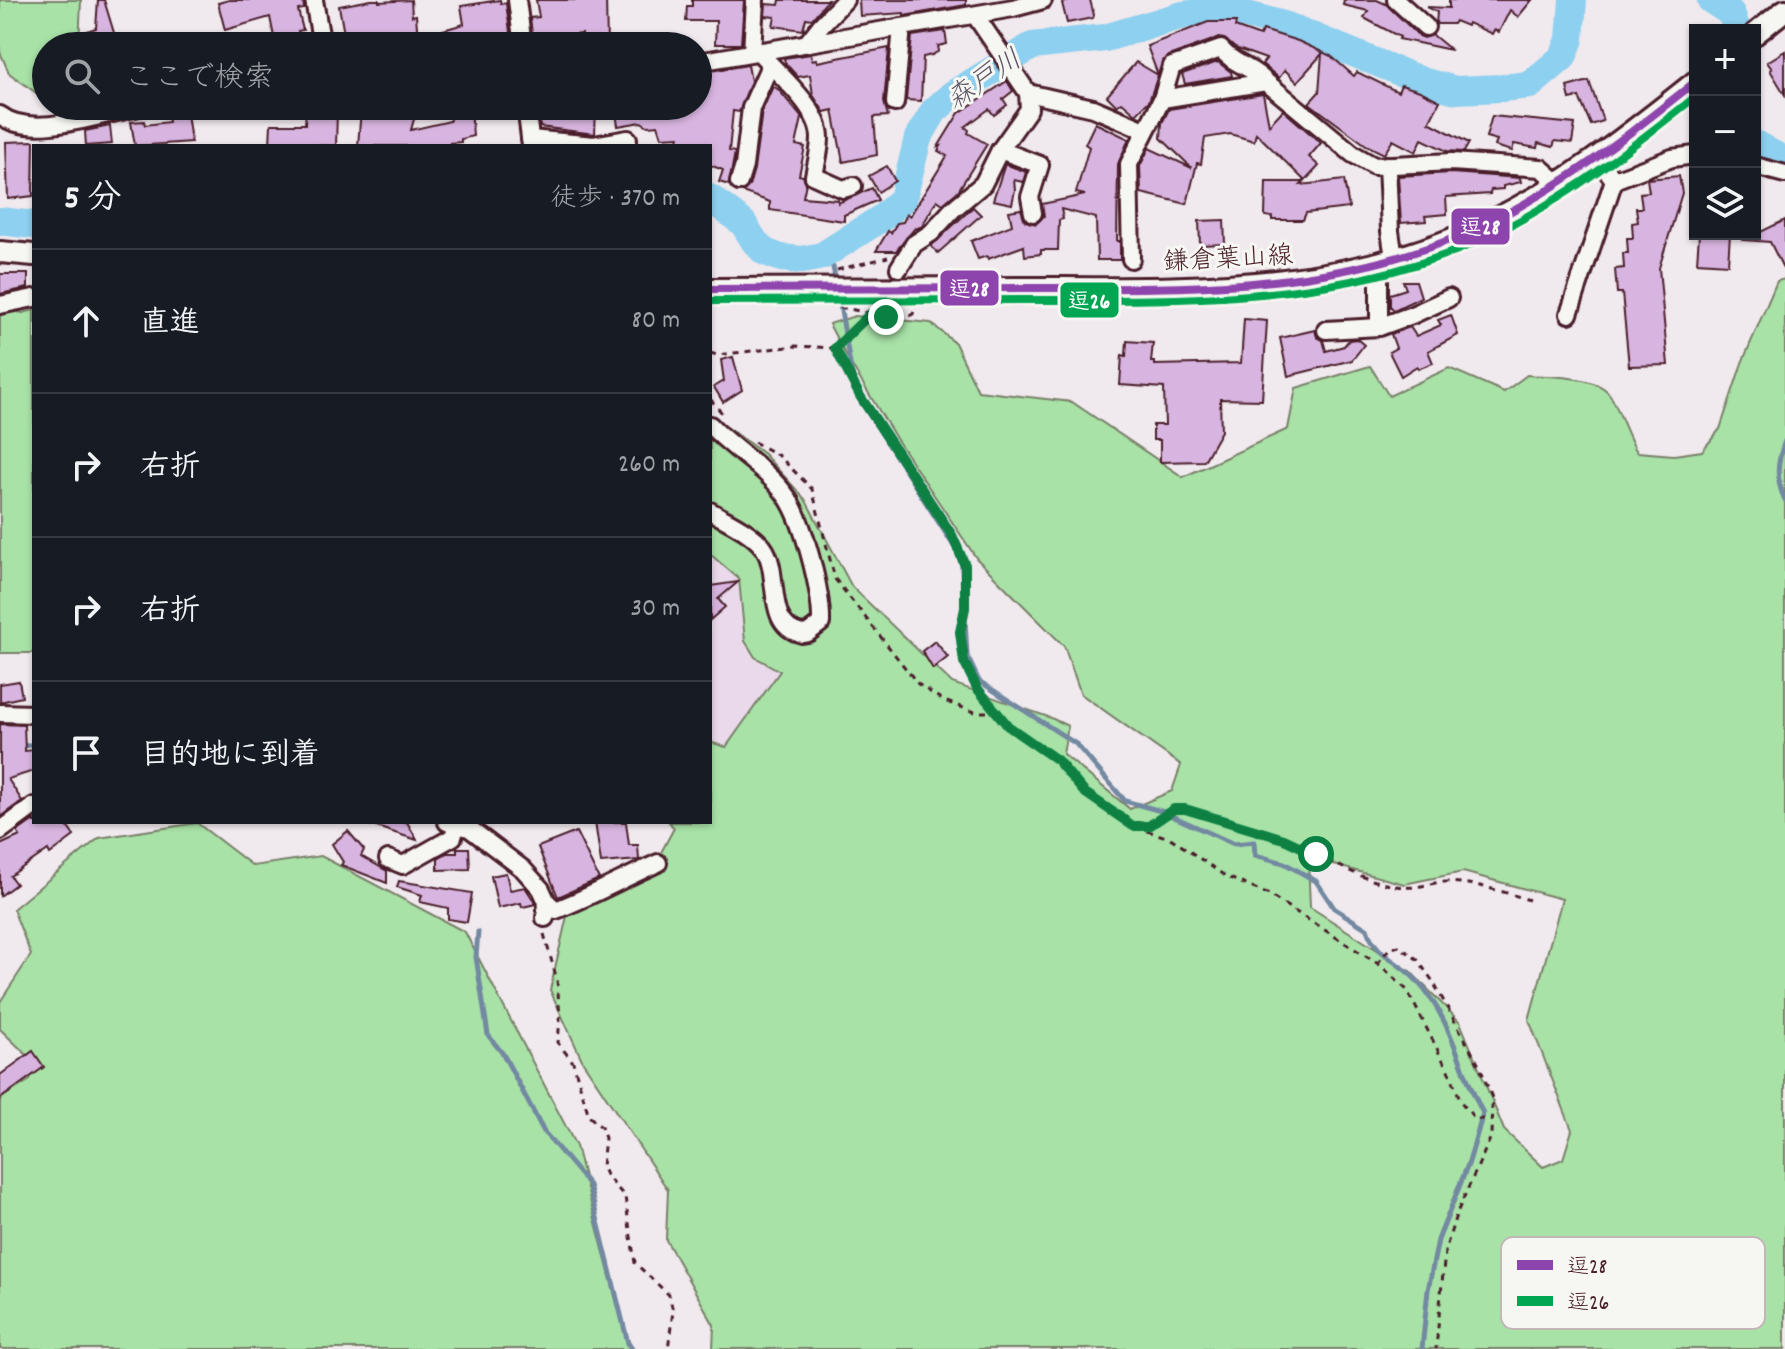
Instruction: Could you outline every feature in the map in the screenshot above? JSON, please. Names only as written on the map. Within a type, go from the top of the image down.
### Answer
[{"type":"main road","points":[[1761,29],[1785,10]]},
{"type":"main road","name":"鎌倉葉山線","points":[[712,289],[1232,287],[1322,276],[1387,260],[1485,225],[1598,159],[1689,87]]},
{"type":"main road","points":[[0,252],[32,255]]},
{"type":"street","points":[[314,0],[320,32]]},
{"type":"street","points":[[517,0],[521,32]]},
{"type":"street","points":[[755,0],[755,52],[810,109],[817,122],[820,138],[814,176],[843,189],[853,186]]},
{"type":"street","points":[[807,43],[845,0]]},
{"type":"street","points":[[996,0],[1013,8]]},
{"type":"street","points":[[1396,0],[1426,27]]},
{"type":"street","points":[[712,60],[975,15],[1037,1]]},
{"type":"street","points":[[901,263],[914,244],[931,233],[983,184],[1000,150],[1029,109],[1028,93],[975,15]]},
{"type":"street","points":[[895,103],[902,27]]},
{"type":"street","points":[[1131,259],[1129,164],[1162,99],[1172,66],[1221,49],[1232,62],[1257,71],[1266,82],[1353,154],[1374,166],[1451,162],[1541,168],[1559,184]]},
{"type":"street","points":[[739,182],[751,108],[770,65]]},
{"type":"street","points":[[1162,99],[1266,82]]},
{"type":"street","points":[[1028,93],[1093,108],[1145,130]]},
{"type":"street","points":[[3,122],[48,126],[77,120]]},
{"type":"street","points":[[528,120],[530,143],[562,144]]},
{"type":"street","points":[[600,144],[628,139]]},
{"type":"street","points":[[1000,150],[1040,165],[1030,197],[1033,213]]},
{"type":"street","points":[[1614,180],[1672,158],[1689,156]]},
{"type":"street","points":[[1598,159],[1614,180]]},
{"type":"street","points":[[1379,327],[1390,231],[1387,165]]},
{"type":"street","points":[[1761,168],[1785,174]]},
{"type":"street","points":[[1569,314],[1614,180]]},
{"type":"street","points":[[0,305],[32,298]]},
{"type":"street","points":[[1326,330],[1379,327],[1449,298]]},
{"type":"street","points":[[712,427],[761,469],[787,498],[798,519],[820,596],[821,623],[816,628],[802,634],[786,627],[779,616],[770,561],[763,548],[712,512]]},
{"type":"street","points":[[0,713],[32,714]]},
{"type":"street","points":[[0,831],[32,807]]},
{"type":"street","points":[[388,859],[403,865],[453,837],[452,824]]},
{"type":"street","points":[[455,824],[469,828],[523,869],[541,889],[546,910],[556,910],[602,891],[620,879],[658,863]]},
{"type":"path","points":[[834,271],[886,257],[901,263]]},
{"type":"path","points":[[832,302],[838,307],[902,320],[913,314],[918,302]]},
{"type":"path","points":[[712,354],[796,346],[835,348],[872,312]]},
{"type":"path","points":[[835,348],[860,396],[952,535],[965,565],[965,608],[960,632],[964,662],[977,688],[1008,726],[1057,760],[1084,792],[1133,826],[1172,839],[1225,876],[1269,895],[1377,964],[1407,990],[1461,1102],[1475,1119],[1491,1119]]},
{"type":"path","points":[[712,401],[730,422]]},
{"type":"path","points":[[753,441],[779,456],[812,489],[835,579],[918,684],[944,701],[975,712],[997,712]]},
{"type":"path","points":[[1133,826],[1149,826],[1174,809],[1185,809],[1284,839],[1349,872],[1381,882],[1405,888],[1443,882],[1463,884],[1494,888],[1529,900]]},
{"type":"path","points":[[546,910],[544,937],[557,980],[560,1017],[558,1043],[573,1062],[589,1116],[601,1127],[605,1138],[602,1166],[625,1197],[635,1263],[669,1295],[673,1311],[668,1349]]},
{"type":"path","points":[[1377,964],[1389,949],[1399,946],[1417,959],[1480,1067],[1492,1098],[1491,1137],[1456,1215],[1445,1251],[1436,1349]]},
{"type":"shaded area","points":[[712,556],[739,579],[741,611],[755,657],[780,671],[726,747],[712,743]]},
{"type":"green space","points":[[0,0],[81,0],[80,32],[32,32],[32,90],[9,73],[0,52]]},
{"type":"green space","points":[[1785,279],[1785,1349],[713,1349],[714,1325],[666,1240],[668,1190],[583,1062],[550,990],[567,916],[648,877],[674,828],[671,824],[712,824],[712,743],[726,747],[780,671],[755,657],[745,641],[739,579],[712,556],[712,416],[764,454],[805,499],[852,587],[952,683],[1068,726],[1063,754],[1130,809],[1172,791],[1181,765],[1081,694],[1064,646],[977,559],[897,440],[829,324],[855,316],[931,323],[955,343],[978,391],[1072,402],[1183,477],[1288,429],[1296,388],[1370,366],[1389,396],[1449,368],[1504,392],[1527,375],[1584,380],[1604,388],[1610,395],[1637,452],[1674,455],[1702,451],[1720,429],[1742,363],[1777,281]],"holes":[[[1308,858],[1404,884],[1463,872],[1562,899],[1529,1020],[1572,1130],[1563,1159],[1543,1167],[1504,1130],[1460,1022],[1410,971],[1310,907]]]},
{"type":"green space","points":[[0,309],[23,313],[32,311],[32,653],[0,653]]},
{"type":"green space","points":[[198,824],[253,866],[321,856],[465,932],[576,1146],[629,1349],[0,1349],[0,1099],[30,1080],[31,1059],[0,1029],[0,1002],[31,955],[13,909],[99,838]]},
{"type":"building","points":[[98,0],[104,0],[114,32],[84,32],[96,28]]},
{"type":"building","points":[[229,0],[303,0],[304,9],[298,10],[303,30],[273,32],[270,17],[225,30],[218,3]]},
{"type":"building","points":[[371,0],[411,0],[417,32],[344,32],[339,6]]},
{"type":"building","points":[[500,0],[501,4],[506,3],[510,32],[443,32],[464,24],[461,6]]},
{"type":"building","points":[[536,0],[606,0],[607,32],[532,32],[530,18],[539,17]]},
{"type":"building","points":[[692,0],[744,0],[741,44],[715,44],[716,21],[686,21],[687,6],[692,6]]},
{"type":"building","points":[[780,0],[828,0],[812,19],[806,18],[803,30],[773,26],[775,17],[765,16],[766,4],[779,5]]},
{"type":"building","points":[[859,0],[966,0],[966,5],[904,16],[904,13],[860,16]]},
{"type":"building","points":[[1090,0],[1093,18],[1067,23],[1062,3]]},
{"type":"building","points":[[1344,0],[1377,0],[1386,4],[1419,36],[1433,35],[1451,50],[1399,39],[1364,18],[1368,11],[1343,5]]},
{"type":"building","points":[[1449,0],[1532,0],[1518,17],[1510,10],[1499,32],[1494,30],[1492,34],[1468,23],[1467,26],[1455,21],[1453,24],[1436,24],[1437,12],[1426,7],[1449,8]]},
{"type":"building","points":[[1208,22],[1236,22],[1235,27],[1260,36],[1263,30],[1298,41],[1331,56],[1354,76],[1357,72],[1398,92],[1401,85],[1420,91],[1440,101],[1429,122],[1469,143],[1464,152],[1447,151],[1422,139],[1416,152],[1393,140],[1384,154],[1366,145],[1309,103],[1319,92],[1322,54],[1297,82],[1285,70],[1279,78],[1262,64],[1266,59],[1218,38],[1168,56],[1162,62],[1158,75],[1147,46]]},
{"type":"building","points":[[945,31],[947,44],[938,46],[939,51],[932,55],[923,57],[921,101],[906,100],[912,36]]},
{"type":"building","points":[[889,48],[884,102],[888,116],[874,117],[877,155],[843,162],[833,110],[824,112],[813,95],[810,75],[798,77],[784,58],[811,54],[812,60],[816,59],[817,62]]},
{"type":"building","points":[[1785,51],[1785,95],[1767,62]]},
{"type":"building","points":[[1136,62],[1158,75],[1149,101],[1136,114],[1122,102],[1117,106],[1107,96]]},
{"type":"building","points":[[1218,62],[1232,76],[1185,84],[1182,74]]},
{"type":"building","points":[[748,65],[751,81],[739,112],[733,111],[729,151],[735,152],[729,185],[719,182],[723,170],[712,166],[712,144],[677,144],[679,136],[662,137],[658,125],[648,126],[641,122],[618,126],[617,120],[712,120],[712,71]]},
{"type":"building","points":[[1007,81],[1013,91],[1003,99],[1007,105],[994,115],[989,109],[965,127],[968,133],[987,144],[958,191],[943,204],[937,200],[922,226],[915,228],[896,251],[876,251],[888,231],[891,233],[907,214],[910,216],[947,156],[938,151],[941,146],[938,147],[959,113]]},
{"type":"building","points":[[1589,81],[1603,121],[1591,125],[1579,97],[1570,99],[1567,87]]},
{"type":"building","points":[[773,86],[802,118],[796,145],[805,147],[799,175],[806,183],[803,197],[838,200],[838,203],[872,188],[878,200],[844,215],[844,221],[770,210],[770,202],[742,192],[749,186],[754,169],[762,111]]},
{"type":"building","points":[[1263,94],[1269,125],[1283,110],[1321,143],[1309,157],[1319,166],[1305,181],[1256,133],[1254,141],[1230,134],[1205,138],[1201,164],[1197,163],[1187,204],[1141,193],[1140,166],[1149,148],[1192,168],[1161,138],[1162,123],[1169,109]]},
{"type":"building","points":[[1492,116],[1575,124],[1572,143],[1555,141],[1553,147],[1538,143],[1537,148],[1514,144],[1512,151],[1495,146],[1497,140],[1486,137]]},
{"type":"building","points":[[188,120],[191,142],[135,144],[131,122],[144,121],[145,125]]},
{"type":"building","points":[[305,120],[337,120],[336,144],[270,144],[271,124],[305,124]]},
{"type":"building","points":[[360,120],[414,120],[411,130],[450,120],[472,120],[473,136],[461,139],[461,142],[358,144]]},
{"type":"building","points":[[539,120],[596,120],[595,134],[540,127]]},
{"type":"building","points":[[1095,123],[1129,139],[1118,164],[1117,241],[1120,241],[1120,260],[1097,260],[1096,218],[1061,209],[1063,219],[1059,220],[1058,250],[1041,250],[1041,254],[1025,256],[1024,246],[988,259],[987,256],[978,259],[971,241],[1012,225],[1009,211],[1021,209],[1025,221],[1036,224],[1044,216],[1042,204],[1085,195],[1076,193],[1089,147],[1085,144]]},
{"type":"building","points":[[110,126],[112,144],[86,144],[85,131]]},
{"type":"building","points":[[34,141],[32,196],[8,199],[6,142]]},
{"type":"building","points":[[1005,164],[1026,172],[1023,182],[1014,180],[1012,204],[993,200]]},
{"type":"building","points":[[887,166],[895,181],[878,192],[869,176]]},
{"type":"building","points":[[1451,173],[1520,178],[1521,182],[1491,190],[1490,194],[1446,197],[1447,214],[1425,216],[1426,221],[1401,223],[1398,176]]},
{"type":"building","points":[[1679,176],[1682,193],[1659,268],[1668,365],[1629,366],[1622,293],[1617,293],[1615,269],[1624,268],[1623,253],[1628,253],[1627,238],[1633,238],[1632,223],[1638,222],[1636,208],[1642,208],[1640,193],[1649,192],[1647,179]]},
{"type":"building","points":[[1344,180],[1349,208],[1306,213],[1303,220],[1272,220],[1272,217],[1265,216],[1266,182],[1304,182],[1301,185]]},
{"type":"building","points":[[973,207],[981,215],[938,253],[931,246]]},
{"type":"building","points":[[1224,220],[1225,244],[1200,245],[1199,221]]},
{"type":"building","points":[[1785,220],[1785,272],[1770,242],[1744,240],[1761,240],[1761,232]]},
{"type":"building","points":[[1699,240],[1730,240],[1728,264],[1697,262]]},
{"type":"building","points":[[0,274],[28,274],[28,288],[0,294]]},
{"type":"building","points":[[1403,281],[1416,281],[1421,297],[1394,310],[1390,306],[1390,294],[1406,289]]},
{"type":"building","points":[[1451,315],[1458,335],[1428,351],[1433,363],[1418,369],[1417,366],[1401,376],[1389,352],[1396,348],[1391,334],[1410,327],[1416,336],[1441,325],[1438,320]]},
{"type":"building","points":[[1244,319],[1267,321],[1262,400],[1220,399],[1221,431],[1204,461],[1160,462],[1160,440],[1153,440],[1153,425],[1165,425],[1164,388],[1120,385],[1122,355],[1126,356],[1127,341],[1153,343],[1151,362],[1155,365],[1241,363]]},
{"type":"building","points":[[1315,330],[1317,337],[1323,340],[1326,351],[1344,346],[1349,340],[1357,339],[1364,345],[1352,360],[1288,376],[1280,338]]},
{"type":"building","points":[[733,357],[742,390],[723,402],[714,387],[724,381],[721,360]]},
{"type":"building","points":[[738,582],[718,599],[725,607],[712,618],[712,586]]},
{"type":"building","points":[[935,641],[948,657],[933,669],[922,651]]},
{"type":"building","points":[[19,681],[22,697],[0,702],[0,684]]},
{"type":"building","points":[[0,724],[24,725],[25,751],[32,750],[32,772],[8,779],[22,801],[0,817]]},
{"type":"building","points":[[32,821],[32,824],[65,824],[74,836],[50,854],[48,850],[10,876],[16,884],[0,896],[0,845],[20,836],[17,832]]},
{"type":"building","points":[[367,824],[408,824],[417,840]]},
{"type":"building","points":[[595,824],[626,824],[629,845],[638,845],[639,860],[601,863]]},
{"type":"building","points":[[348,831],[364,850],[361,856],[387,871],[387,883],[341,865],[343,862],[332,844]]},
{"type":"building","points":[[576,832],[599,879],[558,897],[538,847]]},
{"type":"building","points":[[457,848],[469,848],[470,869],[438,870],[438,858],[447,853],[457,853]]},
{"type":"building","points":[[506,873],[510,890],[525,887],[536,904],[522,907],[521,903],[498,908],[491,876]]},
{"type":"building","points":[[399,881],[472,893],[467,922],[448,919],[448,908],[420,902],[422,895],[397,887]]},
{"type":"building","points":[[33,1051],[44,1067],[0,1099],[0,1075]]},
{"type":"waterway","name":"森戸川","points":[[712,200],[743,223],[765,252],[781,258],[802,260],[822,256],[883,217],[903,199],[918,138],[934,111],[953,94],[1032,46],[1105,38],[1183,15],[1214,10],[1287,26],[1422,81],[1456,90],[1501,88],[1530,85],[1563,57],[1570,39],[1573,0]]},
{"type":"waterway","name":"森戸川","points":[[1711,0],[1731,13],[1735,24]]},
{"type":"waterway","name":"森戸川","points":[[1761,147],[1785,161]]},
{"type":"waterway","name":"森戸川","points":[[0,221],[32,225]]},
{"type":"waterway","points":[[822,256],[833,267],[836,283]]},
{"type":"waterway","points":[[838,293],[852,376],[861,401],[959,554],[967,656],[979,681],[1076,744],[1125,801],[1161,811],[1234,844],[1254,842],[1255,855],[1284,863],[1316,881],[1334,908],[1367,929],[1375,945],[1417,981],[1439,1012],[1483,1113],[1469,1162],[1438,1240],[1428,1290],[1422,1349]]},
{"type":"waterway","points":[[1785,441],[1778,470],[1785,500]]},
{"type":"waterway","points":[[19,747],[32,744]]},
{"type":"waterway","points":[[478,932],[476,957],[488,1035],[503,1054],[544,1132],[589,1185],[632,1349]]},
{"type":"transit line","name":"逗28","points":[[712,289],[1178,287],[1229,285],[1331,273],[1430,247],[1502,216],[1601,154],[1689,87]]},
{"type":"transit line","name":"逗26","points":[[712,301],[1180,299],[1282,292],[1383,274],[1469,245],[1538,210],[1603,168],[1689,102]]},
{"type":"route","points":[[886,317],[870,314],[835,348],[860,396],[952,535],[965,565],[965,608],[960,632],[964,662],[977,688],[1008,726],[1057,760],[1084,792],[1133,826],[1149,826],[1174,809],[1185,809],[1284,839],[1316,854]]}]
